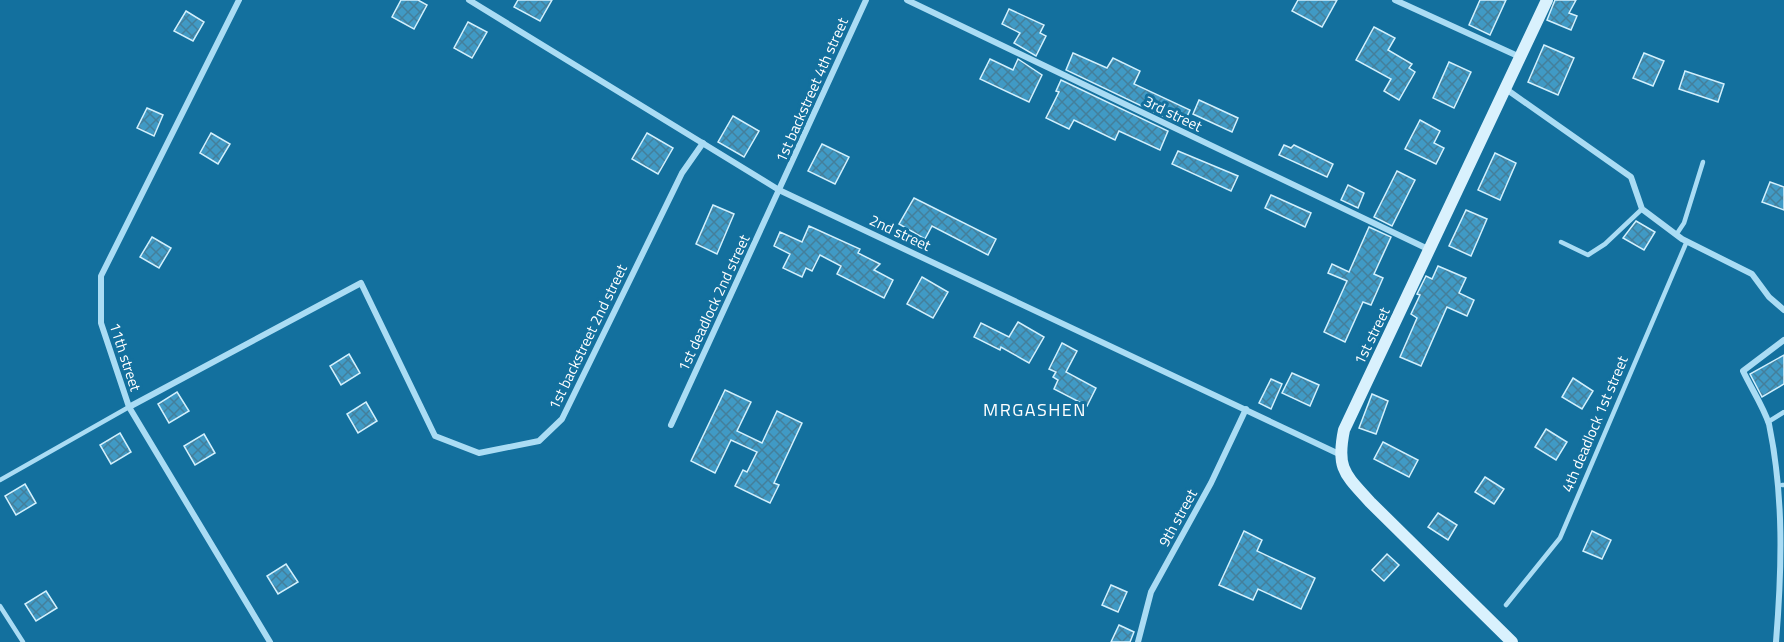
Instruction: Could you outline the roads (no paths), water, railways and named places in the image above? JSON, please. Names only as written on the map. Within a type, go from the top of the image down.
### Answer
[{"type":"main road","name":"1st street","points":[[1339,454],[1344,430],[1547,0]]},
{"type":"main road","points":[[1339,454],[1351,480],[1370,502],[1512,642]]},
{"type":"street","name":"11th street","points":[[240,0],[101,276],[101,322],[129,407],[270,642]]},
{"type":"street","name":"2nd street","points":[[469,0],[779,190],[1339,454]]},
{"type":"street","name":"1st backstreet 4th street","points":[[779,190],[866,0]]},
{"type":"street","name":"3rd street","points":[[907,0],[1430,250]]},
{"type":"street","points":[[1395,0],[1521,58]]},
{"type":"street","points":[[1506,89],[1631,177],[1642,209],[1686,242],[1752,274],[1769,297],[1784,310]]},
{"type":"street","name":"1st backstreet 2nd street","points":[[129,407],[361,283],[435,436],[479,453],[539,441],[562,419],[682,173],[703,143]]},
{"type":"street","name":"1st deadlock 2nd street","points":[[671,425],[779,190]]},
{"type":"street","points":[[1776,642],[1784,560],[1783,485],[1768,422],[1743,371],[1784,340]]},
{"type":"street","name":"9th street","points":[[1138,642],[1151,592],[1211,483],[1246,409]]},
{"type":"lane","points":[[1676,235],[1684,223],[1703,162]]},
{"type":"lane","points":[[1561,242],[1588,255],[1605,244],[1642,209]]},
{"type":"lane","name":"4th deadlock 1st street","points":[[1506,605],[1560,538],[1686,242]]},
{"type":"lane","points":[[0,480],[129,407]]},
{"type":"lane","points":[[1768,422],[1784,412]]},
{"type":"lane","points":[[0,606],[23,642]]},
{"type":"district","name":"MRGASHEN","points":[[1035,410]]}]
